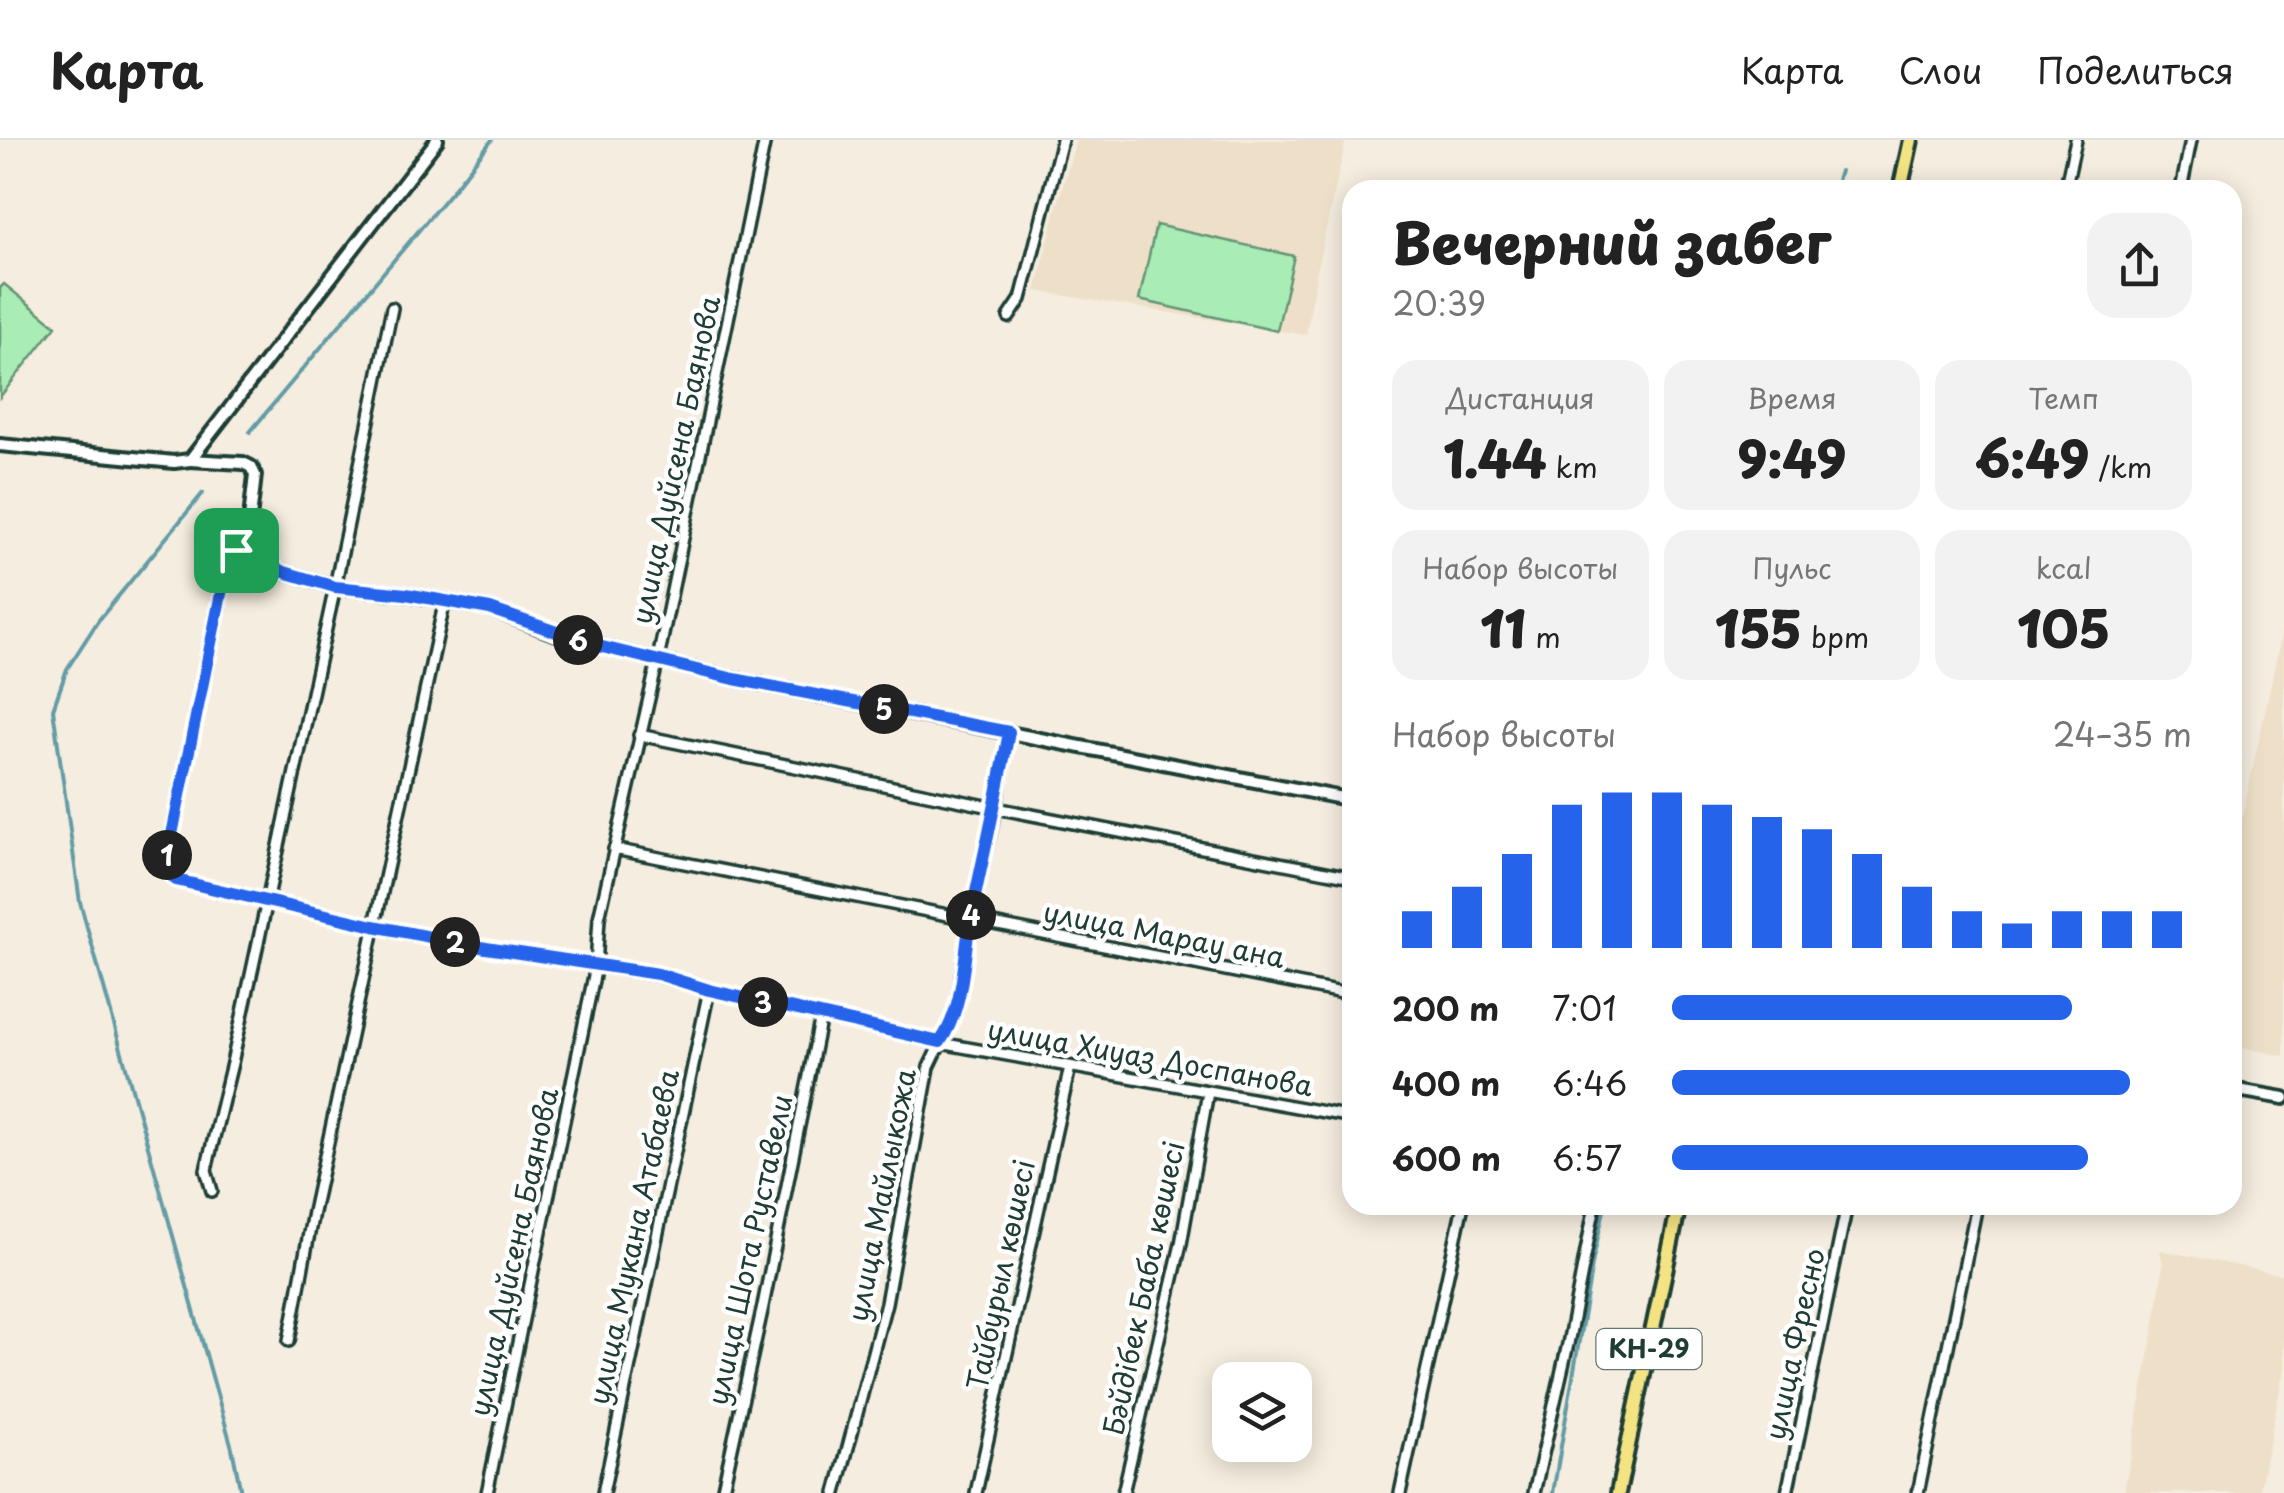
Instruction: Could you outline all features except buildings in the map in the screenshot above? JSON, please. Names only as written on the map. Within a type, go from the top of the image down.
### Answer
[{"type":"main road","points":[[1902,180],[1911,140]]},
{"type":"main road","name":"КН-29","points":[[1618,1493],[1678,1215]]},
{"type":"street","points":[[190,460],[437,140]]},
{"type":"street","name":"улица Дуйсена Баянова","points":[[487,1493],[596,966],[599,918],[658,660],[766,140]]},
{"type":"street","points":[[1009,317],[1022,299],[1062,140]]},
{"type":"street","points":[[2067,180],[2076,140]]},
{"type":"street","points":[[2183,180],[2191,140]]},
{"type":"street","points":[[212,1190],[206,1170],[335,587],[392,308]]},
{"type":"street","points":[[0,444],[174,462],[243,463],[255,475],[250,527],[256,550],[281,571],[335,587],[490,609],[566,636],[734,679],[1342,798]]},
{"type":"street","name":"улица Хиуаз Доспанова","points":[[251,536],[236,550],[226,569],[166,864],[176,880],[266,903],[486,948],[658,974],[709,990],[940,1042],[1342,1115]]},
{"type":"street","points":[[289,1342],[313,1212],[445,600]]},
{"type":"street","name":"улица Майлыкожа","points":[[836,1493],[886,1304],[929,1068],[956,1011],[970,919],[1009,732]]},
{"type":"street","points":[[640,735],[1342,875]]},
{"type":"street","name":"улица Марау ана","points":[[614,850],[1342,993]]},
{"type":"street","name":"улица Мукана Атабаева","points":[[604,1493],[709,990]]},
{"type":"street","name":"улица Шота Руставели","points":[[722,1493],[821,1016]]},
{"type":"street","name":"Тайбурыл көшесі","points":[[976,1493],[1070,1066]]},
{"type":"street","points":[[2242,1090],[2284,1098]]},
{"type":"street","name":"Бәйдібек Баба көшесі","points":[[1123,1493],[1182,1244],[1208,1092]]},
{"type":"street","points":[[1400,1493],[1461,1215]]},
{"type":"street","points":[[1534,1493],[1593,1215]]},
{"type":"street","name":"улица Фресно","points":[[1787,1493],[1845,1215]]},
{"type":"street","points":[[1918,1493],[1975,1215]]},
{"type":"shaded area","points":[[1076,140],[1346,140],[1306,335],[1036,291]]},
{"type":"shaded area","points":[[2284,622],[2284,1056],[2242,1048],[2242,819]]},
{"type":"shaded area","points":[[2160,1250],[2284,1275],[2284,1369],[2259,1493],[2124,1493],[2156,1317],[2163,1264]]},
{"type":"green space","points":[[1156,225],[1294,256],[1277,331],[1139,300]]},
{"type":"green space","points":[[4,284],[56,326],[0,397],[0,288]]},
{"type":"waterway","points":[[250,432],[492,140]]},
{"type":"waterway","points":[[1837,180],[1840,171]]},
{"type":"waterway","points":[[203,493],[98,621],[67,669],[53,709],[80,902],[232,1448],[241,1493]]},
{"type":"waterway","points":[[1553,1493],[1603,1215]]},
{"type":"route","points":[[251,536],[266,562],[281,571],[335,587],[406,594],[490,609],[594,645],[734,679],[1009,732],[970,919],[956,1011],[940,1042],[709,990],[658,974],[486,948],[266,903],[176,880],[166,864],[226,569],[236,550],[251,536]]}]
